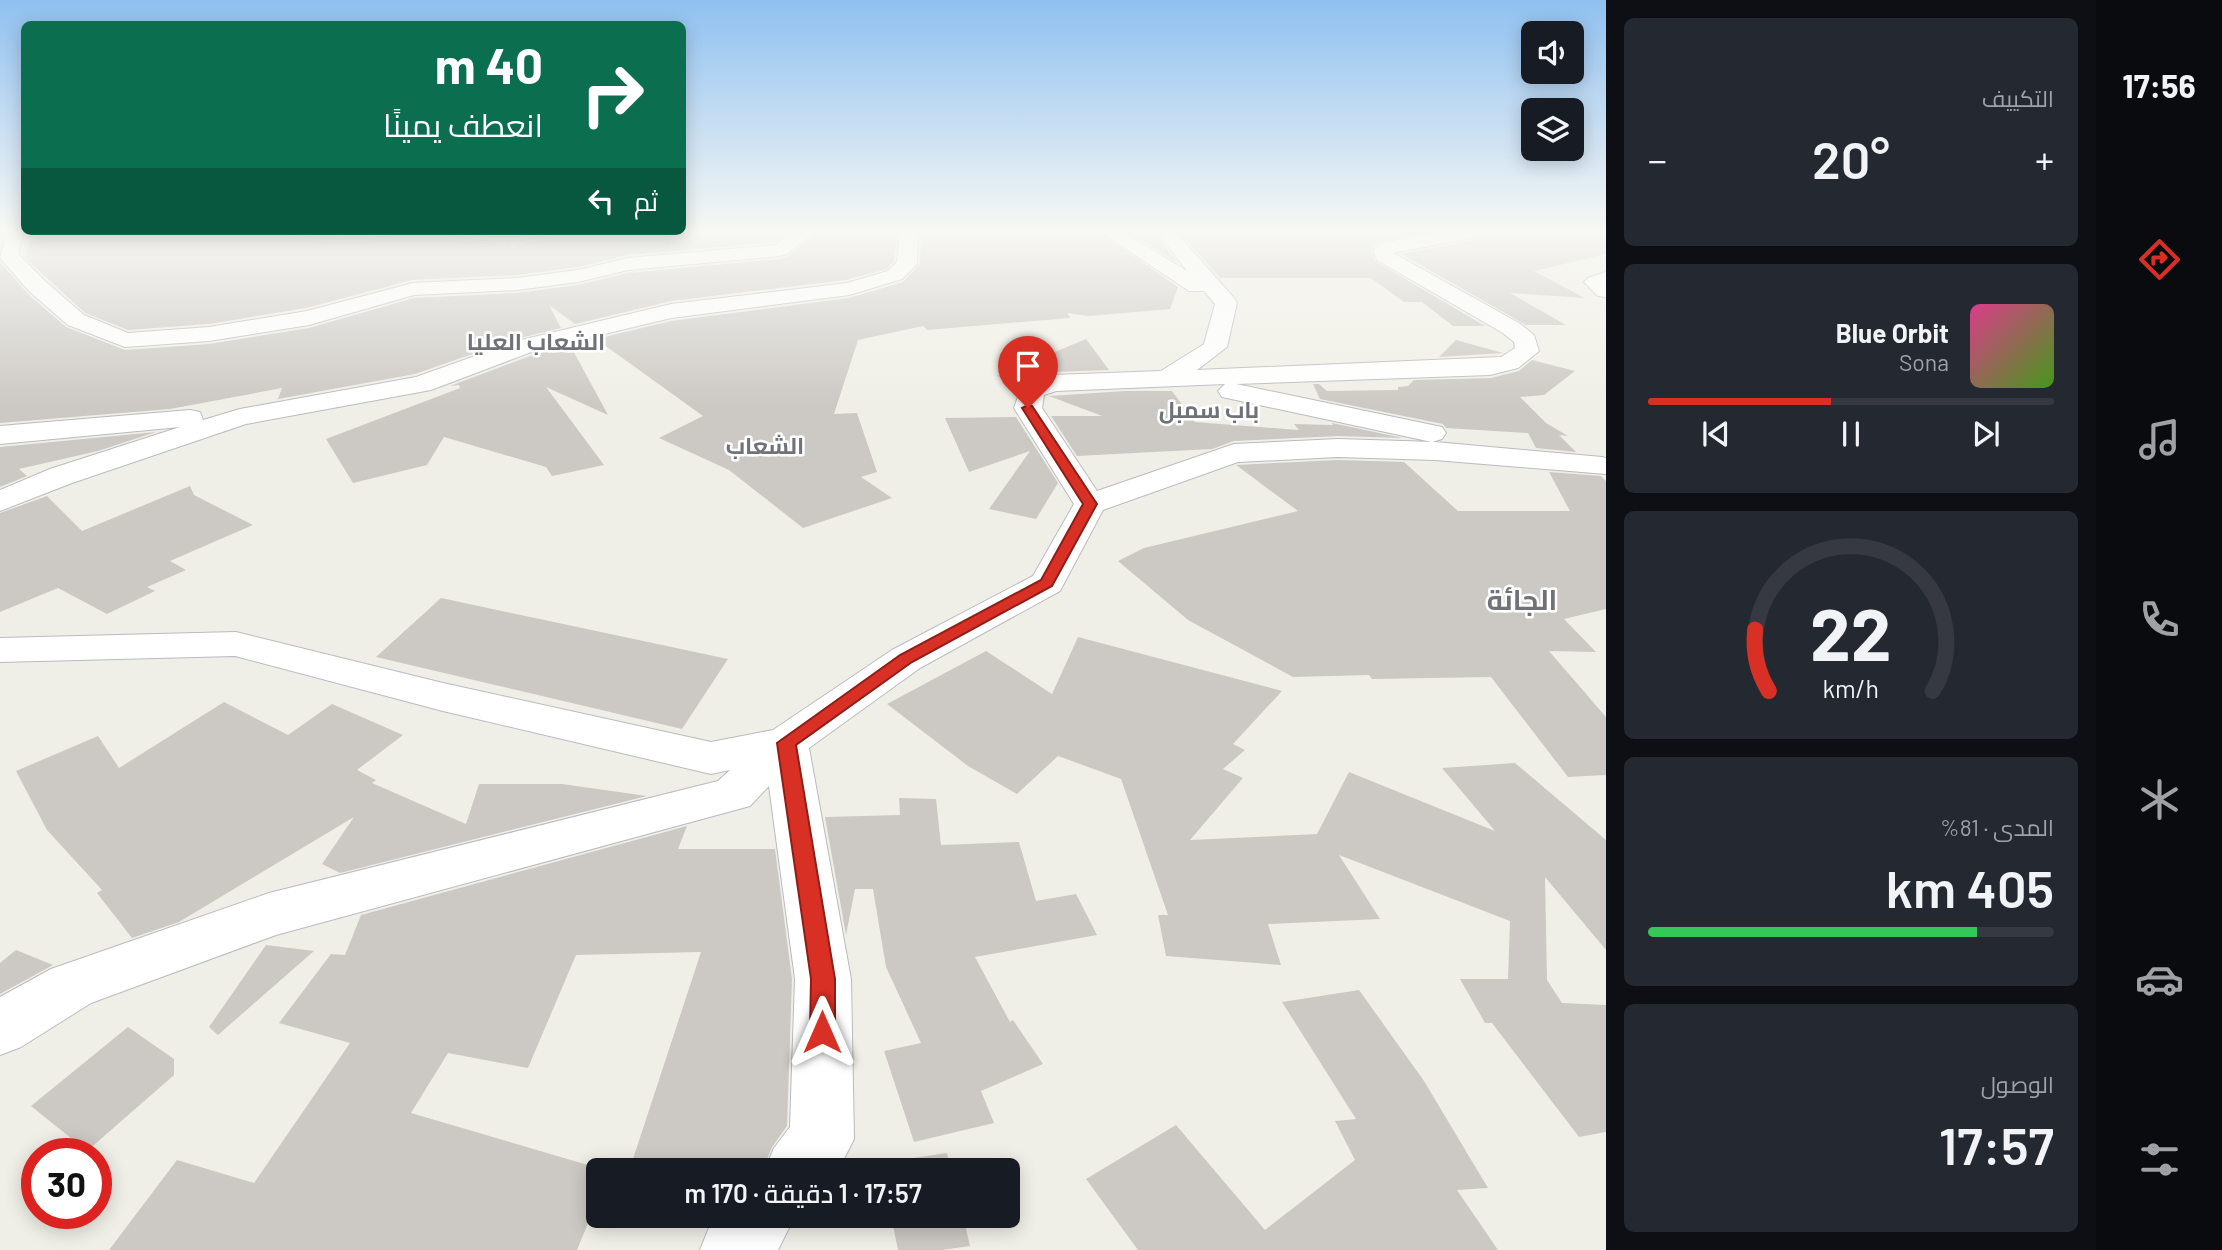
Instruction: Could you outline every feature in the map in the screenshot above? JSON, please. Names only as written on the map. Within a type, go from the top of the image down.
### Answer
[{"type":"street","points":[[40,288],[76,320],[125,340],[209,334],[309,318],[413,289],[427,288]]},
{"type":"street","points":[[0,501],[61,476],[240,417],[422,384],[526,346],[671,311],[851,288]]},
{"type":"street","points":[[1202,288],[1226,303]]},
{"type":"street","points":[[1213,288],[1226,303]]},
{"type":"street","points":[[1090,504],[1028,408],[1031,391],[1053,383],[1490,368],[1509,363],[1527,351],[1526,341],[1511,328],[1441,288]]},
{"type":"street","points":[[1168,378],[1215,347],[1226,303]]},
{"type":"street","points":[[1168,378],[1604,466]]},
{"type":"street","points":[[0,435],[283,409]]},
{"type":"street","points":[[0,1028],[71,986],[268,915],[733,794],[786,743],[906,659],[1047,583],[1090,504],[1234,453],[1338,448],[1435,451],[1604,466]]},
{"type":"street","points":[[0,650],[236,643],[443,698],[711,758],[786,743]]},
{"type":"street","points":[[786,743],[823,979],[822,1139],[807,1158]]},
{"type":"street","points":[[735,1250],[752,1228]]},
{"type":"building","points":[[0,288],[23,288],[66,327],[125,350],[209,344],[309,328],[414,298],[517,293],[553,288],[777,288],[671,301],[575,324],[549,305],[561,328],[516,339],[415,374],[278,399],[282,388],[170,409],[0,423]]},
{"type":"building","points":[[58,288],[380,288],[306,308],[209,324],[128,330],[85,313]]},
{"type":"building","points":[[882,288],[1178,288],[1170,309],[1089,316],[1067,313],[1070,318],[927,330],[923,326],[858,340],[834,414],[857,413],[877,472],[861,477],[892,498],[803,528],[729,470],[659,438],[703,416],[596,339],[671,321],[849,298]]},
{"type":"building","points":[[1385,288],[1421,288],[1485,326],[1453,326],[1422,302],[1404,302]]},
{"type":"building","points":[[1461,288],[1567,288],[1585,298],[1510,293],[1566,325],[1526,325]]},
{"type":"building","points":[[1086,339],[1109,370],[1053,372],[1019,385],[997,376]]},
{"type":"building","points":[[1456,340],[1503,353],[1439,357]]},
{"type":"building","points":[[570,345],[608,415],[546,387],[604,465],[552,476],[546,467],[444,437],[427,465],[353,483],[326,439],[460,388],[459,385],[450,386],[535,354]]},
{"type":"building","points":[[1532,360],[1575,371],[1544,395],[1520,397],[1546,423],[1568,436],[1559,435],[1576,452],[1536,448],[1528,433],[1446,428],[1443,424],[1320,399],[1313,384],[1319,384],[1327,391],[1398,390],[1398,387],[1408,386],[1414,380],[1491,378],[1519,371]]},
{"type":"building","points":[[1172,391],[1195,422],[1299,430],[1294,424],[1333,425],[1332,423],[1403,438],[1338,436],[1234,441],[1212,449],[1077,456],[1051,416],[1102,416],[1049,396]]},
{"type":"building","points":[[1016,417],[1058,483],[1036,519],[989,509],[1030,451],[969,472],[945,418]]},
{"type":"building","points":[[156,432],[98,451],[19,469],[27,476],[0,487],[0,447]]},
{"type":"building","points":[[1338,460],[1404,462],[1458,511],[1570,511],[1549,472],[1601,476],[1606,481],[1606,609],[1564,619],[1596,652],[1549,651],[1606,717],[1606,775],[1568,777],[1491,677],[1293,677],[1188,620],[1118,561],[1144,548],[1298,511],[1236,465]]},
{"type":"building","points":[[190,486],[194,495],[253,525],[170,561],[186,570],[147,587],[155,591],[107,614],[58,588],[0,612],[0,513],[47,496],[82,531]]},
{"type":"building","points":[[441,598],[728,659],[682,729],[376,657]]},
{"type":"building","points":[[1078,637],[1282,691],[1233,744],[1245,750],[1223,769],[1243,778],[1190,840],[1317,834],[1349,772],[1495,831],[1442,768],[1515,763],[1606,840],[1606,950],[1545,877],[1547,980],[1562,1003],[1606,1005],[1606,1132],[1579,1137],[1492,1023],[1485,1023],[1460,979],[1508,979],[1510,921],[1339,855],[1380,919],[1268,924],[1281,965],[1166,956],[1158,915],[1168,915],[1121,779],[1058,756],[1017,794],[968,766],[887,704],[986,651],[1052,694]]},
{"type":"building","points":[[224,702],[288,735],[332,704],[403,735],[357,770],[376,780],[372,783],[466,824],[479,784],[562,784],[647,796],[340,873],[322,864],[354,817],[179,922],[132,938],[97,893],[102,890],[47,830],[16,771],[98,736],[119,768]]},
{"type":"building","points":[[899,798],[936,799],[941,845],[1019,842],[1036,901],[1076,894],[1097,935],[975,957],[1010,1022],[1013,1020],[1043,1064],[981,1091],[994,1123],[914,1142],[884,1051],[921,1043],[886,967],[873,889],[855,889],[846,935],[825,817],[900,815]]},
{"type":"building","points":[[687,826],[678,849],[775,849],[792,979],[787,1126],[767,1158],[633,1158],[701,952],[576,955],[528,1068],[448,1053],[411,1113],[586,1164],[586,1228],[577,1250],[109,1250],[177,1160],[254,1183],[350,1043],[279,1023],[331,954],[345,955],[361,915]]},
{"type":"building","points":[[266,945],[314,951],[218,1035],[209,1027]]},
{"type":"building","points":[[16,950],[53,965],[0,994],[0,963]]},
{"type":"building","points":[[1359,990],[1424,1081],[1488,1188],[1457,1190],[1498,1250],[1138,1250],[1086,1179],[1176,1125],[1265,1230],[1355,1160],[1335,1121],[1356,1119],[1282,1002]]},
{"type":"building","points":[[128,1027],[174,1059],[174,1075],[102,1138],[71,1138],[31,1106]]},
{"type":"building","points":[[947,1153],[948,1158],[914,1158]]},
{"type":"building","points":[[893,1228],[966,1228],[970,1246],[942,1250],[898,1250]]},
{"type":"district","name":"الشعاب العليا","points":[[536,341]]},
{"type":"district","name":"باب سمبل","points":[[1209,409]]},
{"type":"district","name":"الشعاب","points":[[765,445]]},
{"type":"district","name":"الجائة","points":[[1522,599]]},
{"type":"route","points":[[822,1032],[823,979],[786,743],[906,659],[1047,583],[1090,504],[1028,408]]}]
